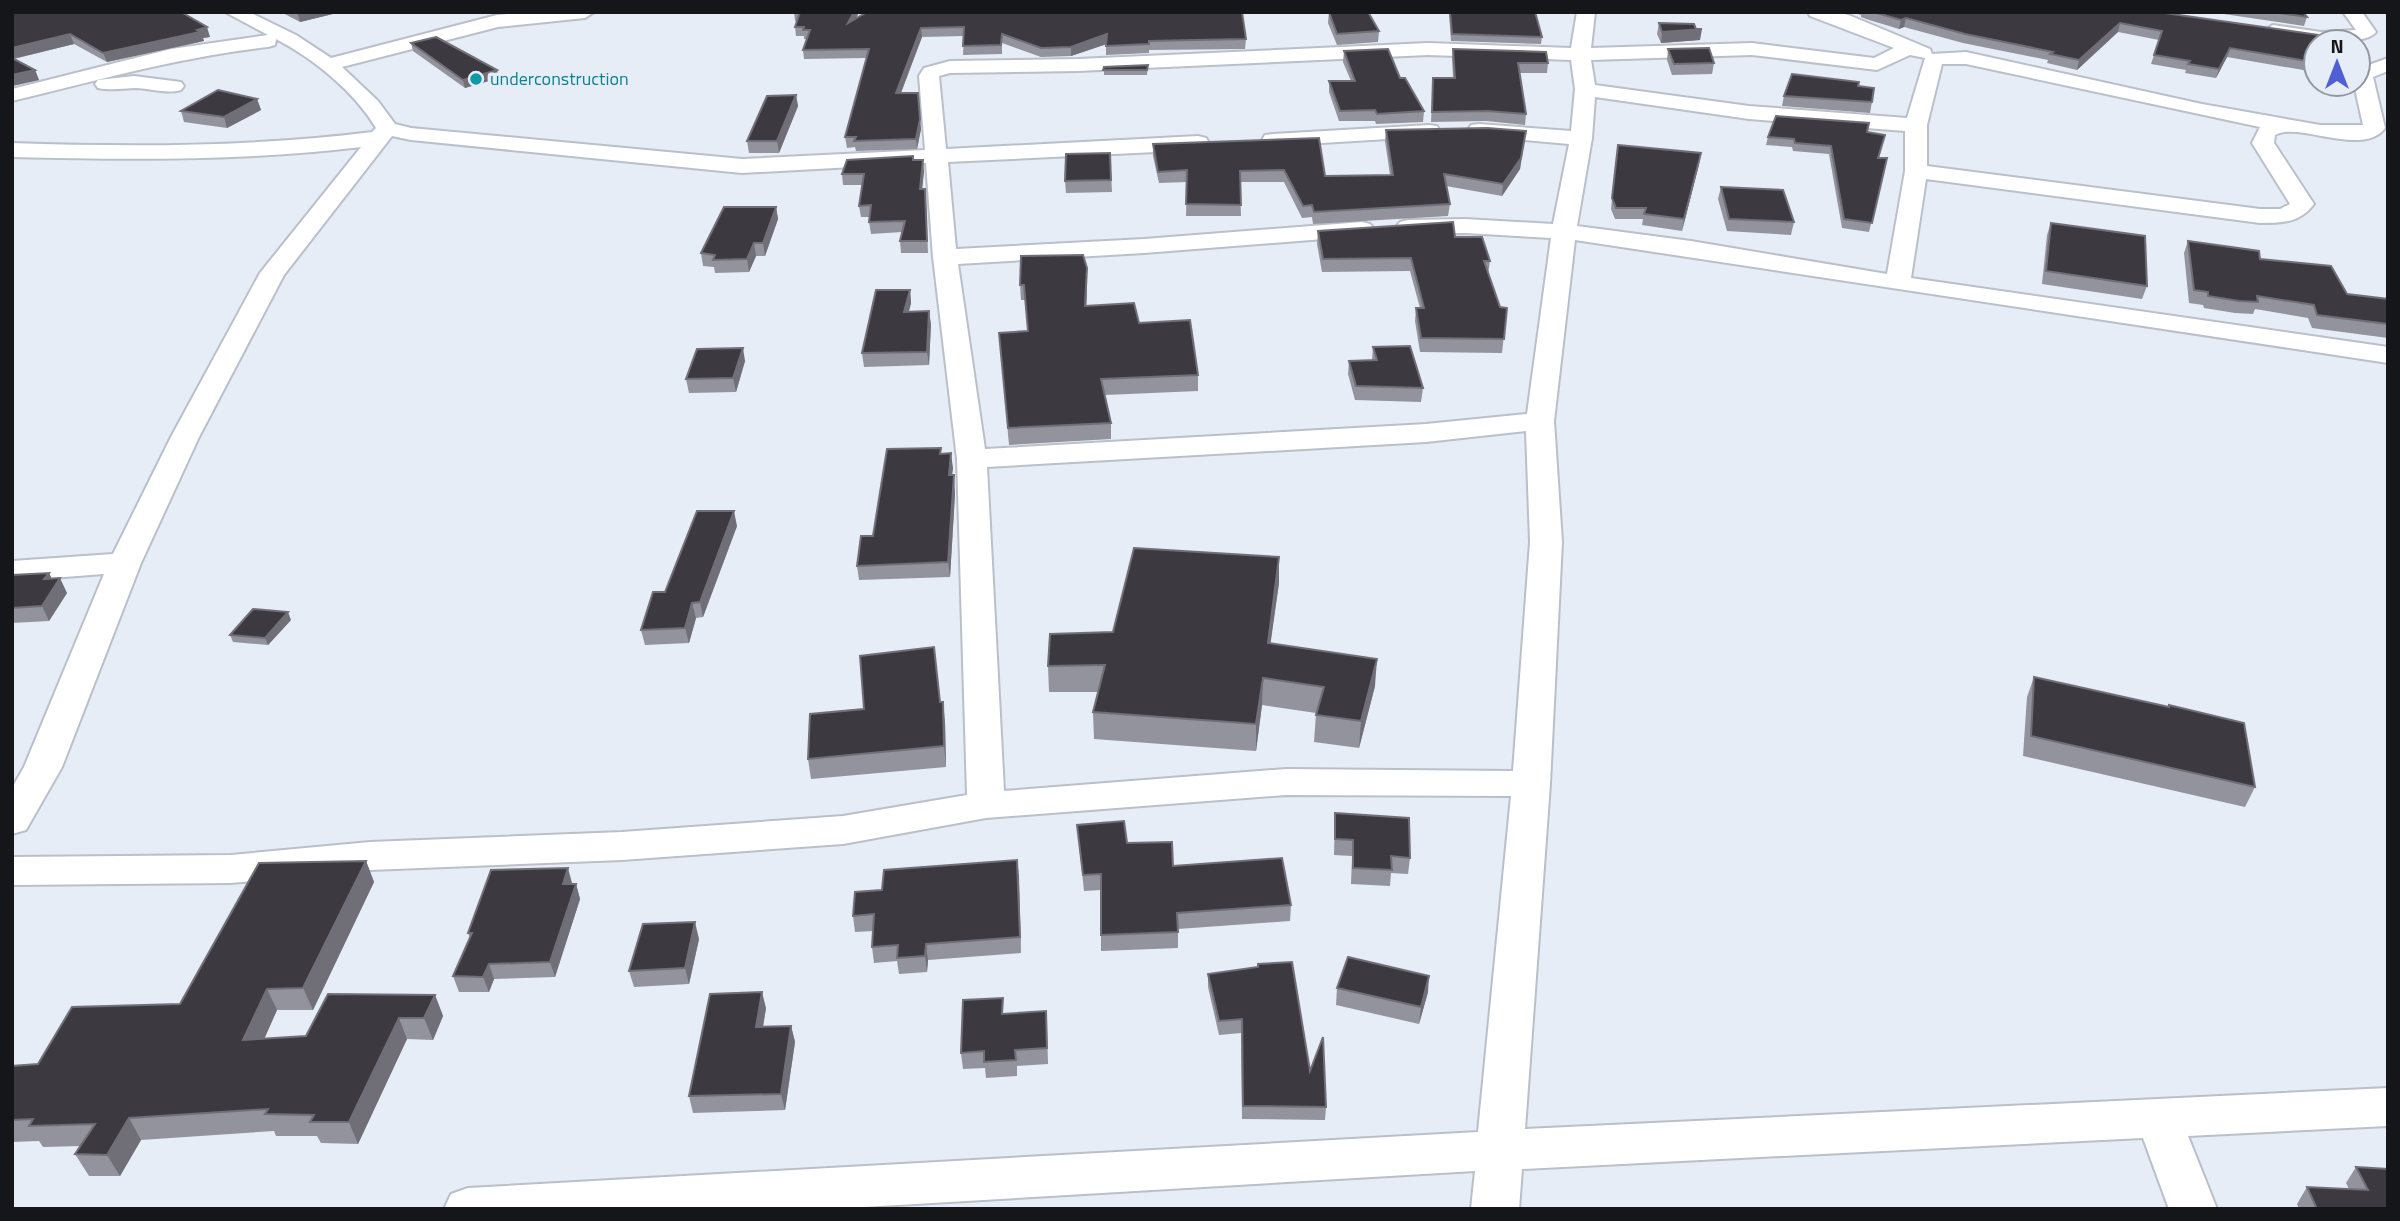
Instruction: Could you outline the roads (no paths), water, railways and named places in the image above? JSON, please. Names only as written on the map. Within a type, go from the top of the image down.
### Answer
[{"type":"street","points":[[12,821],[43,767],[125,563],[185,437],[272,273],[383,133],[381,115],[327,65],[297,42],[234,12]]},
{"type":"street","points":[[471,12],[497,21]]},
{"type":"street","points":[[327,65],[497,21],[585,12]]},
{"type":"street","points":[[1817,12],[1844,20],[1938,58],[1966,58],[2063,81],[2283,124],[2344,132],[2365,133],[2374,128],[2362,74],[2388,63],[2372,49]]},
{"type":"street","points":[[2352,12],[2364,28]]},
{"type":"street","points":[[1495,1209],[1531,784],[1546,542],[1539,421],[1564,230],[1581,138],[1585,89],[1578,15]]},
{"type":"street","points":[[2257,29],[2302,34]]},
{"type":"street","points":[[21,92],[211,46],[268,41]]},
{"type":"street","points":[[986,805],[972,459],[945,257],[929,76],[931,72],[950,67],[1078,65],[1428,49],[1580,54],[1752,49],[1877,64],[1908,48]]},
{"type":"street","points":[[1898,284],[1916,171],[1916,125],[1933,61],[1938,58]]},
{"type":"street","points":[[21,92],[134,82],[174,86]]},
{"type":"street","points":[[1585,89],[1698,108],[1802,119],[1916,125]]},
{"type":"street","points":[[1916,171],[2246,215],[2282,216],[2297,211],[2301,204],[2263,143],[2268,129],[2283,124]]},
{"type":"street","points":[[1255,140],[1454,130],[1581,138]]},
{"type":"street","points":[[12,150],[216,153],[319,146],[383,133],[742,166],[1213,143]]},
{"type":"street","points":[[945,257],[1456,225],[1564,230],[1898,284],[2388,355]]},
{"type":"street","points":[[972,459],[1426,433],[1539,421]]},
{"type":"street","points":[[12,560],[50,568]]},
{"type":"street","points":[[12,571],[125,563]]},
{"type":"street","points":[[12,871],[231,869],[370,856],[622,846],[843,830],[986,805],[1286,782],[1422,781],[1531,784]]},
{"type":"street","points":[[468,1209],[804,1199],[1501,1150],[2388,1107]]},
{"type":"street","points":[[2158,1118],[2193,1209]]},
{"type":"place","name":"underconstruction","points":[[476,79]]}]
